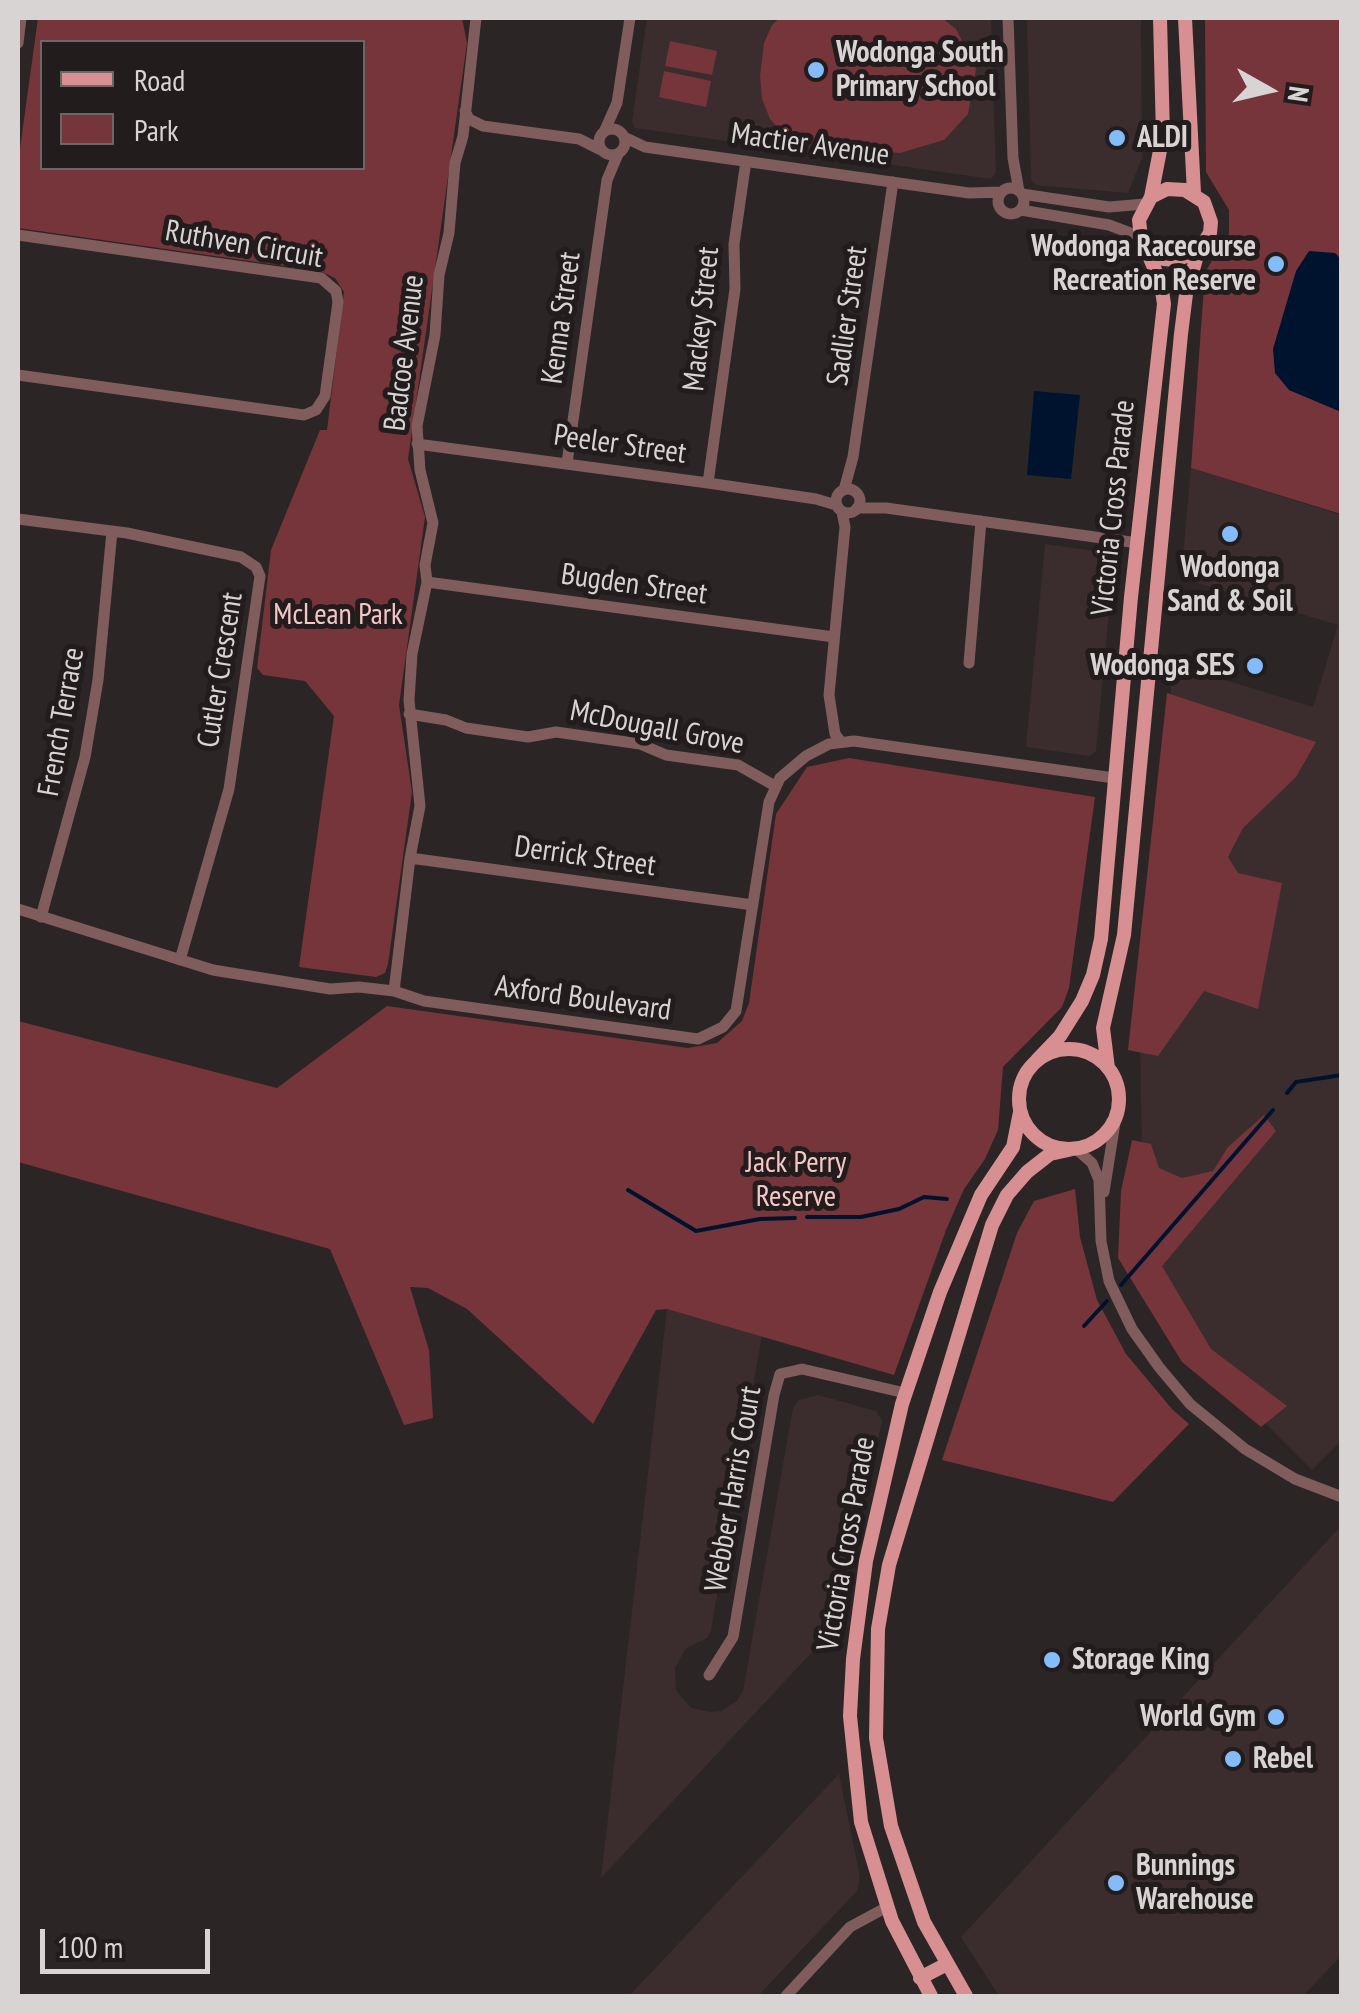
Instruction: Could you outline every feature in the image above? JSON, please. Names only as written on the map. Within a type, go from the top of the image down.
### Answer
[{"type":"main road","points":[[1148,200],[1167,189],[1194,194],[1204,202],[1211,222],[1210,233],[1198,252],[1176,260],[1164,259],[1144,242],[1139,220],[1148,200],[1163,135],[1160,18]]},
{"type":"main road","points":[[1185,18],[1194,194]]},
{"type":"main road","name":"Victoria Cross Parade","points":[[1037,1060],[1073,1018],[1093,975],[1100,939],[1131,597],[1164,304],[1161,284],[1144,242]]},
{"type":"main road","name":"Victoria Cross Parade","points":[[1108,1068],[1102,1028],[1124,935],[1181,334],[1186,294],[1198,252]]},
{"type":"main road","points":[[1131,597],[1156,599]]},
{"type":"main road","points":[[1114,778],[1140,780]]},
{"type":"main road","points":[[1075,1050],[1108,1068],[1120,1098],[1115,1122],[1102,1138],[1074,1148],[1040,1139],[1028,1127],[1020,1112],[1021,1085],[1037,1060],[1050,1053],[1075,1050]]},
{"type":"main road","name":"Victoria Cross Parade","points":[[931,1996],[887,1907],[861,1822],[850,1716],[853,1659],[883,1475],[905,1394],[974,1209],[1014,1144],[1020,1112]]},
{"type":"main road","name":"Victoria Cross Parade","points":[[966,1996],[914,1898],[891,1826],[882,1786],[875,1695],[878,1628],[889,1565],[992,1225],[1007,1195],[1026,1172],[1050,1154],[1074,1148]]},
{"type":"main road","points":[[920,1978],[946,1964]]},
{"type":"street","points":[[18,43],[21,18]]},
{"type":"street","name":"Badcoe Avenue","points":[[394,992],[420,793],[408,714],[412,654],[432,523],[417,426],[435,335],[439,274],[449,233],[452,183],[463,136],[476,18]]},
{"type":"street","name":"Kenna Street","points":[[567,462],[607,180],[621,144],[617,103],[630,18]]},
{"type":"street","points":[[1008,18],[1013,158],[1024,202],[1020,210]]},
{"type":"street","name":"Kenna Street","points":[[607,180],[598,142],[617,103]]},
{"type":"street","points":[[465,109],[469,119],[483,126],[579,140],[602,151],[621,144],[612,130],[579,140]]},
{"type":"street","name":"Mactier Avenue","points":[[621,144],[969,193],[1002,191]]},
{"type":"street","points":[[1013,158],[998,199],[1000,208],[1009,214],[1020,210],[1109,225],[1144,242]]},
{"type":"street","name":"Mackey Street","points":[[708,482],[735,289],[734,244],[746,161]]},
{"type":"street","name":"Sadlier Street","points":[[841,742],[835,734],[829,696],[834,637],[853,457],[892,182]]},
{"type":"street","points":[[1002,191],[1011,188],[1021,193],[1109,207],[1148,200]]},
{"type":"street","name":"Mactier Avenue","points":[[969,193],[1000,208]]},
{"type":"street","name":"Ruthven Circuit","points":[[18,235],[321,278],[330,283],[338,302],[325,396],[316,410],[304,415],[18,375]]},
{"type":"street","name":"Peeler Street","points":[[417,444],[1138,544]]},
{"type":"street","name":"Cutler Crescent","points":[[18,518],[112,531],[242,557],[256,567],[260,576],[229,788],[180,960]]},
{"type":"street","points":[[968,663],[982,521]]},
{"type":"street","name":"French Terrace","points":[[41,917],[84,757],[98,680],[112,531]]},
{"type":"street","name":"Bugden Street","points":[[426,582],[834,637]]},
{"type":"street","name":"McDougall Grove","points":[[408,714],[446,720],[466,728],[528,736],[556,732],[640,744],[666,755],[738,765],[775,786]]},
{"type":"street","points":[[775,786],[786,771],[806,756],[841,742],[874,742],[1114,778]]},
{"type":"street","name":"Axford Boulevard","points":[[18,910],[213,970],[320,987],[394,992],[424,1002],[698,1039],[723,1027],[736,1010],[768,802],[775,786]]},
{"type":"street","name":"Derrick Street","points":[[410,858],[753,905]]},
{"type":"street","points":[[1115,1122],[1102,1204],[1102,1250],[1109,1282],[1132,1328],[1190,1404],[1245,1449],[1295,1479],[1342,1496]]},
{"type":"street","points":[[1074,1148],[1094,1166],[1102,1204]]},
{"type":"street","name":"Webber Harris Court","points":[[710,1675],[734,1637],[780,1374],[802,1369],[905,1394]]},
{"type":"street","points":[[786,1996],[850,1928],[887,1907]]},
{"type":"shaded area","name":"Wodonga South Primary School","points":[[647,18],[991,18],[996,173],[991,179],[635,128],[632,122]]},
{"type":"shaded area","points":[[1027,18],[1141,18],[1142,158],[1128,193],[1035,185],[1031,179]]},
{"type":"shaded area","points":[[1191,468],[1341,515],[1341,1441],[1312,1470],[1181,1339],[1144,1271],[1140,1041],[1173,664],[1313,707],[1338,625],[1181,578]]},
{"type":"shaded area","points":[[1045,544],[1109,553],[1114,559],[1096,751],[1090,756],[1026,747]]},
{"type":"shaded area","points":[[667,1309],[762,1335],[711,1630],[707,1638],[686,1648],[675,1668],[676,1690],[691,1708],[721,1711],[737,1701],[743,1691],[793,1408],[799,1400],[818,1395],[876,1411],[882,1421],[859,1517],[841,1621],[601,1878]]},
{"type":"shaded area","points":[[1341,1526],[1341,1956],[1303,1996],[999,1996],[961,1937]]},
{"type":"shaded area","points":[[839,1774],[860,1877],[857,1891],[758,1996],[629,1996]]},
{"type":"green space","name":"McLean Park","points":[[38,18],[462,18],[467,43],[408,459],[425,517],[399,705],[412,792],[385,973],[376,977],[299,967],[334,716],[305,681],[263,675],[257,668],[271,550],[320,430],[327,430],[344,292],[335,278],[320,271],[18,228],[18,163]]},
{"type":"green space","points":[[780,18],[942,18],[956,29],[976,69],[968,114],[944,140],[900,153],[807,144],[783,133],[770,119],[762,99],[760,76],[764,43]]},
{"type":"green space","name":"Wodonga Racecourse Recreation Reserve","points":[[1205,18],[1341,18],[1341,514],[1191,468],[1205,272],[1229,234],[1229,210],[1206,172]]},
{"type":"green space","points":[[670,41],[717,51],[712,75],[665,66]]},
{"type":"green space","points":[[664,71],[711,81],[706,107],[659,97]]},
{"type":"green space","points":[[1167,693],[1316,742],[1296,777],[1243,828],[1228,857],[1238,873],[1282,883],[1258,1009],[1204,991],[1158,1056],[1128,1050]]},
{"type":"green space","name":"Jack Perry Reserve","points":[[849,758],[1095,797],[1069,988],[1062,1007],[1003,1067],[998,1130],[946,1230],[894,1375],[667,1309],[656,1310],[593,1424],[467,1309],[428,1288],[410,1287],[429,1350],[433,1418],[404,1425],[330,1249],[18,1162],[18,1021],[277,1088],[387,1006],[688,1048],[717,1043],[742,1021],[749,1003],[776,814],[807,767]]},
{"type":"green space","points":[[1264,1115],[1276,1131],[1162,1266],[1211,1349],[1287,1406],[1261,1427],[1182,1362],[1118,1258],[1121,1191],[1132,1140],[1151,1144],[1159,1168],[1182,1178],[1213,1171],[1228,1147]]},
{"type":"green space","points":[[1075,1189],[1080,1237],[1097,1300],[1126,1354],[1189,1424],[1113,1502],[942,1460],[1017,1233],[1034,1201]]},
{"type":"water","points":[[1309,251],[1335,253],[1341,259],[1341,412],[1289,390],[1275,373],[1273,349],[1296,271]]},
{"type":"water","points":[[1034,391],[1080,395],[1071,479],[1027,475]]},
{"type":"waterway","points":[[1287,1093],[1296,1082],[1342,1075]]},
{"type":"waterway","points":[[1121,1285],[1273,1110]]},
{"type":"waterway","points":[[628,1190],[696,1231],[760,1219],[795,1218]]},
{"type":"waterway","points":[[807,1217],[861,1217],[899,1209],[924,1197],[947,1199]]},
{"type":"waterway","points":[[1084,1326],[1107,1301]]},
{"type":"place","name":"Wodonga South Primary School","points":[[816,70]]},
{"type":"place","name":"ALDI","points":[[1117,138]]},
{"type":"place","name":"Wodonga Racecourse Recreation Reserve","points":[[1276,264]]},
{"type":"place","name":"Wodonga Sand & Soil","points":[[1230,534]]},
{"type":"place","name":"Wodonga SES","points":[[1255,666]]},
{"type":"place","name":"Storage King","points":[[1052,1660]]},
{"type":"place","name":"World Gym","points":[[1276,1717]]},
{"type":"place","name":"Rebel","points":[[1233,1759]]},
{"type":"place","name":"Bunnings Warehouse","points":[[1116,1883]]}]
